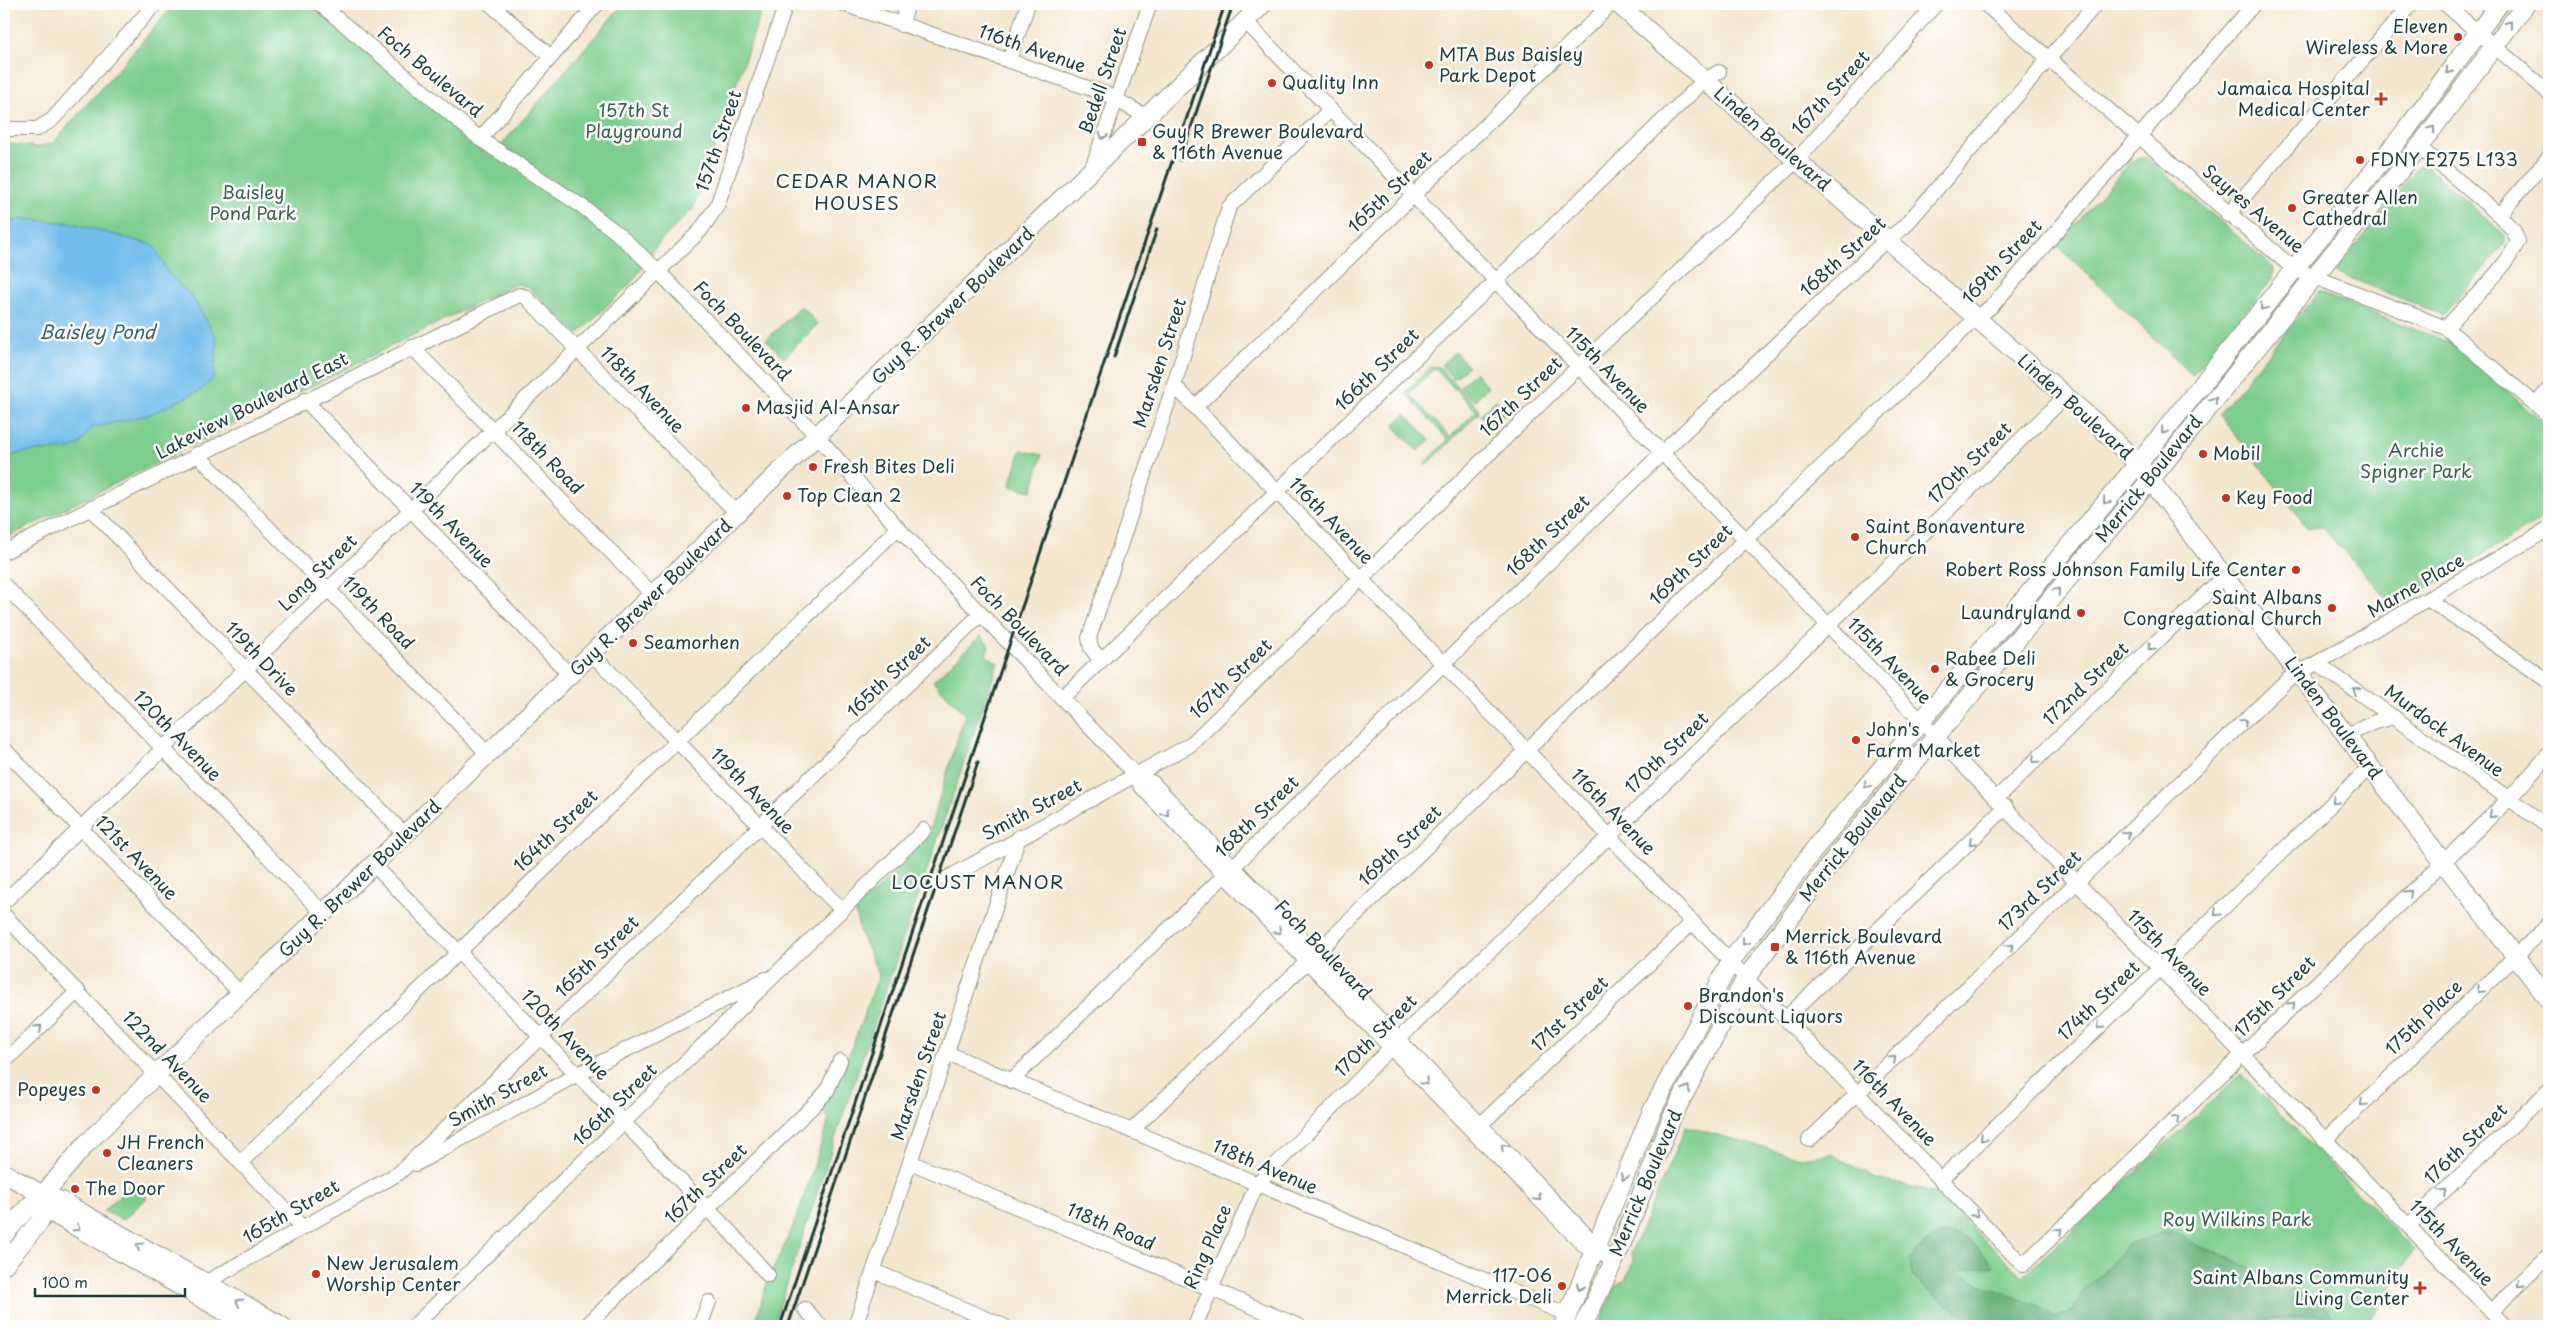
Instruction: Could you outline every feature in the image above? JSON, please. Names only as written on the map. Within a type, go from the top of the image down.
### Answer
[{"type":"main road","name":"Guy R. Brewer Boulevard","points":[[4,1235],[28,1207],[43,1195],[85,1145],[157,1074],[654,596],[1263,4]]},
{"type":"main road","name":"Linden Boulevard","points":[[1618,4],[1712,76],[1796,161],[1976,318],[2138,464],[2301,674],[2549,1000]]},
{"type":"main road","name":"Merrick Boulevard","points":[[1566,1321],[1652,1111],[1731,961],[1816,847],[1920,720],[2138,464],[2407,128],[2498,4]]},
{"type":"main road","name":"Merrick Boulevard","points":[[1583,1326],[1613,1263],[1672,1118],[1746,978],[1834,858],[2151,479],[2419,147],[2493,45],[2526,4]]},
{"type":"main road","points":[[1816,847],[1834,858]]},
{"type":"main road","points":[[4,1173],[43,1195],[52,1213],[201,1289],[282,1326]]},
{"type":"main road","points":[[4,1265],[41,1220],[43,1195]]},
{"type":"main road","points":[[201,1289],[250,1326]]},
{"type":"street","name":"Foch Boulevard","points":[[320,4],[480,138],[583,207],[617,233],[658,271],[818,437],[898,528],[1136,775],[1140,785],[1229,871],[1478,1128],[1590,1236],[1596,1247],[1613,1263]]},
{"type":"street","points":[[490,4],[551,57]]},
{"type":"street","points":[[480,138],[597,4]]},
{"type":"street","name":"157th Street","points":[[658,271],[700,231],[717,206],[786,4]]},
{"type":"street","name":"116th Avenue","points":[[841,4],[1106,94],[1147,117]]},
{"type":"street","points":[[901,25],[908,4]]},
{"type":"street","points":[[1009,61],[1028,4]]},
{"type":"street","name":"Bedell Street","points":[[1091,172],[1150,4]]},
{"type":"street","name":"165th Street","points":[[1195,407],[1611,4]]},
{"type":"street","name":"167th Street","points":[[1136,775],[1190,745],[1578,367],[1796,161],[1936,4]]},
{"type":"street","name":"Sayres Avenue","points":[[1985,4],[2228,215],[2294,269],[2446,328],[2549,416]]},
{"type":"street","name":"168th Street","points":[[1011,1081],[1662,453],[1886,240],[1904,227],[2096,4]]},
{"type":"street","name":"169th Street","points":[[1132,1131],[1745,539],[1976,318],[1992,306],[2254,4]]},
{"type":"street","points":[[2228,215],[2411,4]]},
{"type":"street","points":[[2446,4],[2549,93]]},
{"type":"street","points":[[4,129],[37,128],[52,120],[148,6]]},
{"type":"street","name":"115th Avenue","points":[[1245,21],[1920,720],[2002,802],[2242,1056],[2505,1326]]},
{"type":"street","name":"166th Street","points":[[1062,698],[1712,76]]},
{"type":"street","name":"Marsden Street","points":[[1101,661],[1091,648],[1089,638],[1174,385],[1229,207],[1330,110]]},
{"type":"street","points":[[2419,147],[2499,215],[2513,230],[2518,241],[2500,268],[2446,328]]},
{"type":"street","points":[[2499,215],[2549,157]]},
{"type":"street","name":"Long Street","points":[[4,902],[658,271]]},
{"type":"street","name":"118th Avenue","points":[[518,295],[526,297],[738,514]]},
{"type":"street","name":"Lakeview Boulevard East","points":[[4,552],[518,295]]},
{"type":"street","name":"118th Road","points":[[412,347],[654,596]]},
{"type":"street","name":"116th Avenue","points":[[1174,385],[2023,1265]]},
{"type":"street","points":[[2536,404],[2549,389]]},
{"type":"street","name":"170th Street","points":[[1256,1184],[1395,1042],[2065,397]]},
{"type":"street","name":"119th Avenue","points":[[305,400],[571,676]]},
{"type":"street","name":"119th Road","points":[[197,454],[489,755]]},
{"type":"street","name":"119th Drive","points":[[90,508],[405,836]]},
{"type":"street","name":"164th Street","points":[[241,1162],[898,528]]},
{"type":"street","name":"Marne Place","points":[[2301,674],[2429,600],[2546,536]]},
{"type":"street","name":"172nd Street","points":[[1786,1018],[2224,576]]},
{"type":"street","name":"120th Avenue","points":[[4,585],[324,914]]},
{"type":"street","points":[[2429,600],[2549,681]]},
{"type":"street","name":"165th Street","points":[[201,1289],[302,1227],[399,1173],[981,614]]},
{"type":"street","name":"119th Avenue","points":[[593,655],[842,910]]},
{"type":"street","name":"Murdock Avenue","points":[[2318,664],[2508,800],[2549,827]]},
{"type":"street","name":"173rd Street","points":[[1809,1140],[2287,680],[2301,674]]},
{"type":"street","points":[[2347,735],[2375,722],[2394,717]]},
{"type":"street","name":"121st Avenue","points":[[4,749],[241,994]]},
{"type":"street","name":"175th Street","points":[[2023,1265],[2242,1056],[2252,1044],[2442,861],[2508,800],[2549,754]]},
{"type":"street","name":"174th Street","points":[[1941,1179],[2370,767]]},
{"type":"street","name":"Smith Street","points":[[946,879],[1019,837],[1136,775]]},
{"type":"street","points":[[842,910],[924,830]]},
{"type":"street","name":"Marsden Street","points":[[855,1326],[1019,837]]},
{"type":"street","name":"120th Avenue","points":[[374,864],[542,1036],[576,1075],[707,1209],[768,1275]]},
{"type":"street","name":"166th Street","points":[[414,1326],[842,910]]},
{"type":"street","name":"122nd Avenue","points":[[4,915],[302,1227]]},
{"type":"street","name":"171st Street","points":[[1478,1128],[1692,922]]},
{"type":"street","name":"175th Place","points":[[2325,1140],[2549,924]]},
{"type":"street","name":"Smith Street","points":[[399,1173],[576,1075],[778,973]]},
{"type":"street","points":[[4,1062],[78,991]]},
{"type":"street","name":"118th Avenue","points":[[947,1053],[1256,1184],[1566,1321]]},
{"type":"street","name":"167th Street","points":[[586,1326],[827,1091],[840,1062]]},
{"type":"street","name":"176th Street","points":[[2408,1226],[2549,1090]]},
{"type":"street","points":[[464,1110],[478,1129]]},
{"type":"street","name":"118th Road","points":[[910,1162],[1299,1326]]},
{"type":"street","name":"Ring Place","points":[[1194,1326],[1256,1184]]},
{"type":"street","points":[[2491,1312],[2549,1256]]},
{"type":"street","points":[[874,1271],[1004,1326]]},
{"type":"street","points":[[700,1326],[709,1302]]},
{"type":"street","points":[[805,1309],[821,1326]]},
{"type":"green space","name":"Baisley Pond Park","points":[[175,4],[313,4],[491,157],[623,4],[764,4],[693,209],[658,244],[633,281],[578,334],[528,287],[516,284],[4,539],[4,143],[38,147],[53,143]]},
{"type":"green space","points":[[2146,157],[2274,268],[2273,279],[2192,375],[2057,245],[2132,160]]},
{"type":"green space","points":[[2419,165],[2425,165],[2502,232],[2505,240],[2503,246],[2443,315],[2335,272]]},
{"type":"green space","name":"Archie Spigner Park","points":[[2318,292],[2453,344],[2549,428],[2549,515],[2395,607],[2321,526],[2308,528],[2219,414]]},
{"type":"green space","points":[[801,306],[818,324],[784,358],[766,340]]},
{"type":"green space","points":[[1455,352],[1468,366],[1454,379],[1441,365]]},
{"type":"green space","points":[[1431,366],[1439,367],[1478,408],[1479,413],[1426,466],[1424,464],[1448,440],[1406,394],[1407,390]],"holes":[[[1435,368],[1476,411],[1450,437],[1409,394]]]},
{"type":"green space","points":[[1475,372],[1488,387],[1474,401],[1460,387]]},
{"type":"green space","points":[[1496,400],[1507,411],[1491,426],[1480,415]]},
{"type":"green space","points":[[1405,414],[1430,440],[1418,451],[1393,426]]},
{"type":"green space","points":[[1021,450],[1042,455],[1032,491],[1010,486]]},
{"type":"green space","points":[[981,636],[989,645],[986,655],[998,663],[773,1326],[754,1326],[767,1283],[795,1222],[829,1119],[820,1110],[848,1057],[879,975],[859,930],[855,910],[902,866],[928,835],[965,714],[933,681]]},
{"type":"green space","name":"Roy Wilkins Park","points":[[2241,1074],[2414,1250],[2366,1326],[2333,1326],[2309,1320],[2195,1326],[1598,1326],[1616,1285],[1626,1279],[1634,1260],[1631,1253],[1686,1126],[1800,1158],[1831,1154],[1876,1179],[1934,1192],[2023,1276]]},
{"type":"green space","points":[[133,1183],[147,1198],[123,1220],[103,1211]]},
{"type":"green space","points":[[2164,1232],[2182,1236],[2196,1245],[2283,1283],[2316,1300],[2337,1318],[2316,1315],[2234,1324],[2254,1326],[1986,1326],[1975,1322],[1947,1305],[1912,1276],[1910,1260],[1932,1238],[1942,1234],[1963,1237],[1973,1244],[1994,1266],[1955,1271],[1983,1286],[2039,1306],[2054,1318],[2072,1311],[2085,1289],[2105,1272],[2124,1247]]},
{"type":"water","name":"Baisley Pond","points":[[23,219],[71,223],[153,245],[169,274],[193,298],[215,335],[217,345],[213,379],[201,390],[149,415],[91,428],[80,444],[71,449],[25,452],[4,459],[4,223]]},
{"type":"railway","points":[[780,1326],[1225,4]]},
{"type":"railway","points":[[1180,160],[1233,4]]},
{"type":"railway","points":[[1114,357],[1157,229]]},
{"type":"railway","points":[[788,1326],[978,762]]},
{"type":"place","name":"Eleven Wireless & More","points":[[2458,37]]},
{"type":"place","name":"MTA Bus Baisley Park Depot","points":[[1429,65]]},
{"type":"place","name":"Quality Inn","points":[[1272,83]]},
{"type":"place","name":"Jamaica Hospital Medical Center","points":[[2381,99]]},
{"type":"place","name":"Guy R Brewer Boulevard & 116th Avenue","points":[[1142,142]]},
{"type":"place","name":"FDNY E275 L133","points":[[2360,160]]},
{"type":"place","name":"Greater Allen Cathedral","points":[[2292,208]]},
{"type":"place","name":"Masjid Al-Ansar","points":[[746,408]]},
{"type":"place","name":"Mobil","points":[[2203,454]]},
{"type":"place","name":"Fresh Bites Deli","points":[[813,467]]},
{"type":"place","name":"Top Clean 2","points":[[787,496]]},
{"type":"place","name":"Key Food","points":[[2226,498]]},
{"type":"place","name":"Saint Bonaventure Church","points":[[1855,537]]},
{"type":"place","name":"Robert Ross Johnson Family Life Center","points":[[2296,570]]},
{"type":"place","name":"Saint Albans Congregational Church","points":[[2332,608]]},
{"type":"place","name":"Laundryland","points":[[2081,613]]},
{"type":"place","name":"Seamorhen","points":[[633,643]]},
{"type":"place","name":"Rabee Deli & Grocery","points":[[1935,669]]},
{"type":"place","name":"John's Farm Market","points":[[1856,740]]},
{"type":"place","name":"Merrick Boulevard & 116th Avenue","points":[[1775,947]]},
{"type":"place","name":"Brandon's Discount Liquors","points":[[1688,1006]]},
{"type":"place","name":"Popeyes","points":[[96,1090]]},
{"type":"place","name":"JH French Cleaners","points":[[107,1153]]},
{"type":"place","name":"The Door","points":[[75,1189]]},
{"type":"place","name":"New Jerusalem Worship Center","points":[[316,1274]]},
{"type":"place","name":"117-06 Merrick Deli","points":[[1562,1286]]},
{"type":"place","name":"Saint Albans Community Living Center","points":[[2420,1288]]},
{"type":"district","name":"CEDAR MANOR HOUSES","points":[[857,192]]},
{"type":"district","name":"LOCUST MANOR","points":[[978,882]]},
{"type":"park label","name":"157th St Playground","points":[[634,121]]}]
